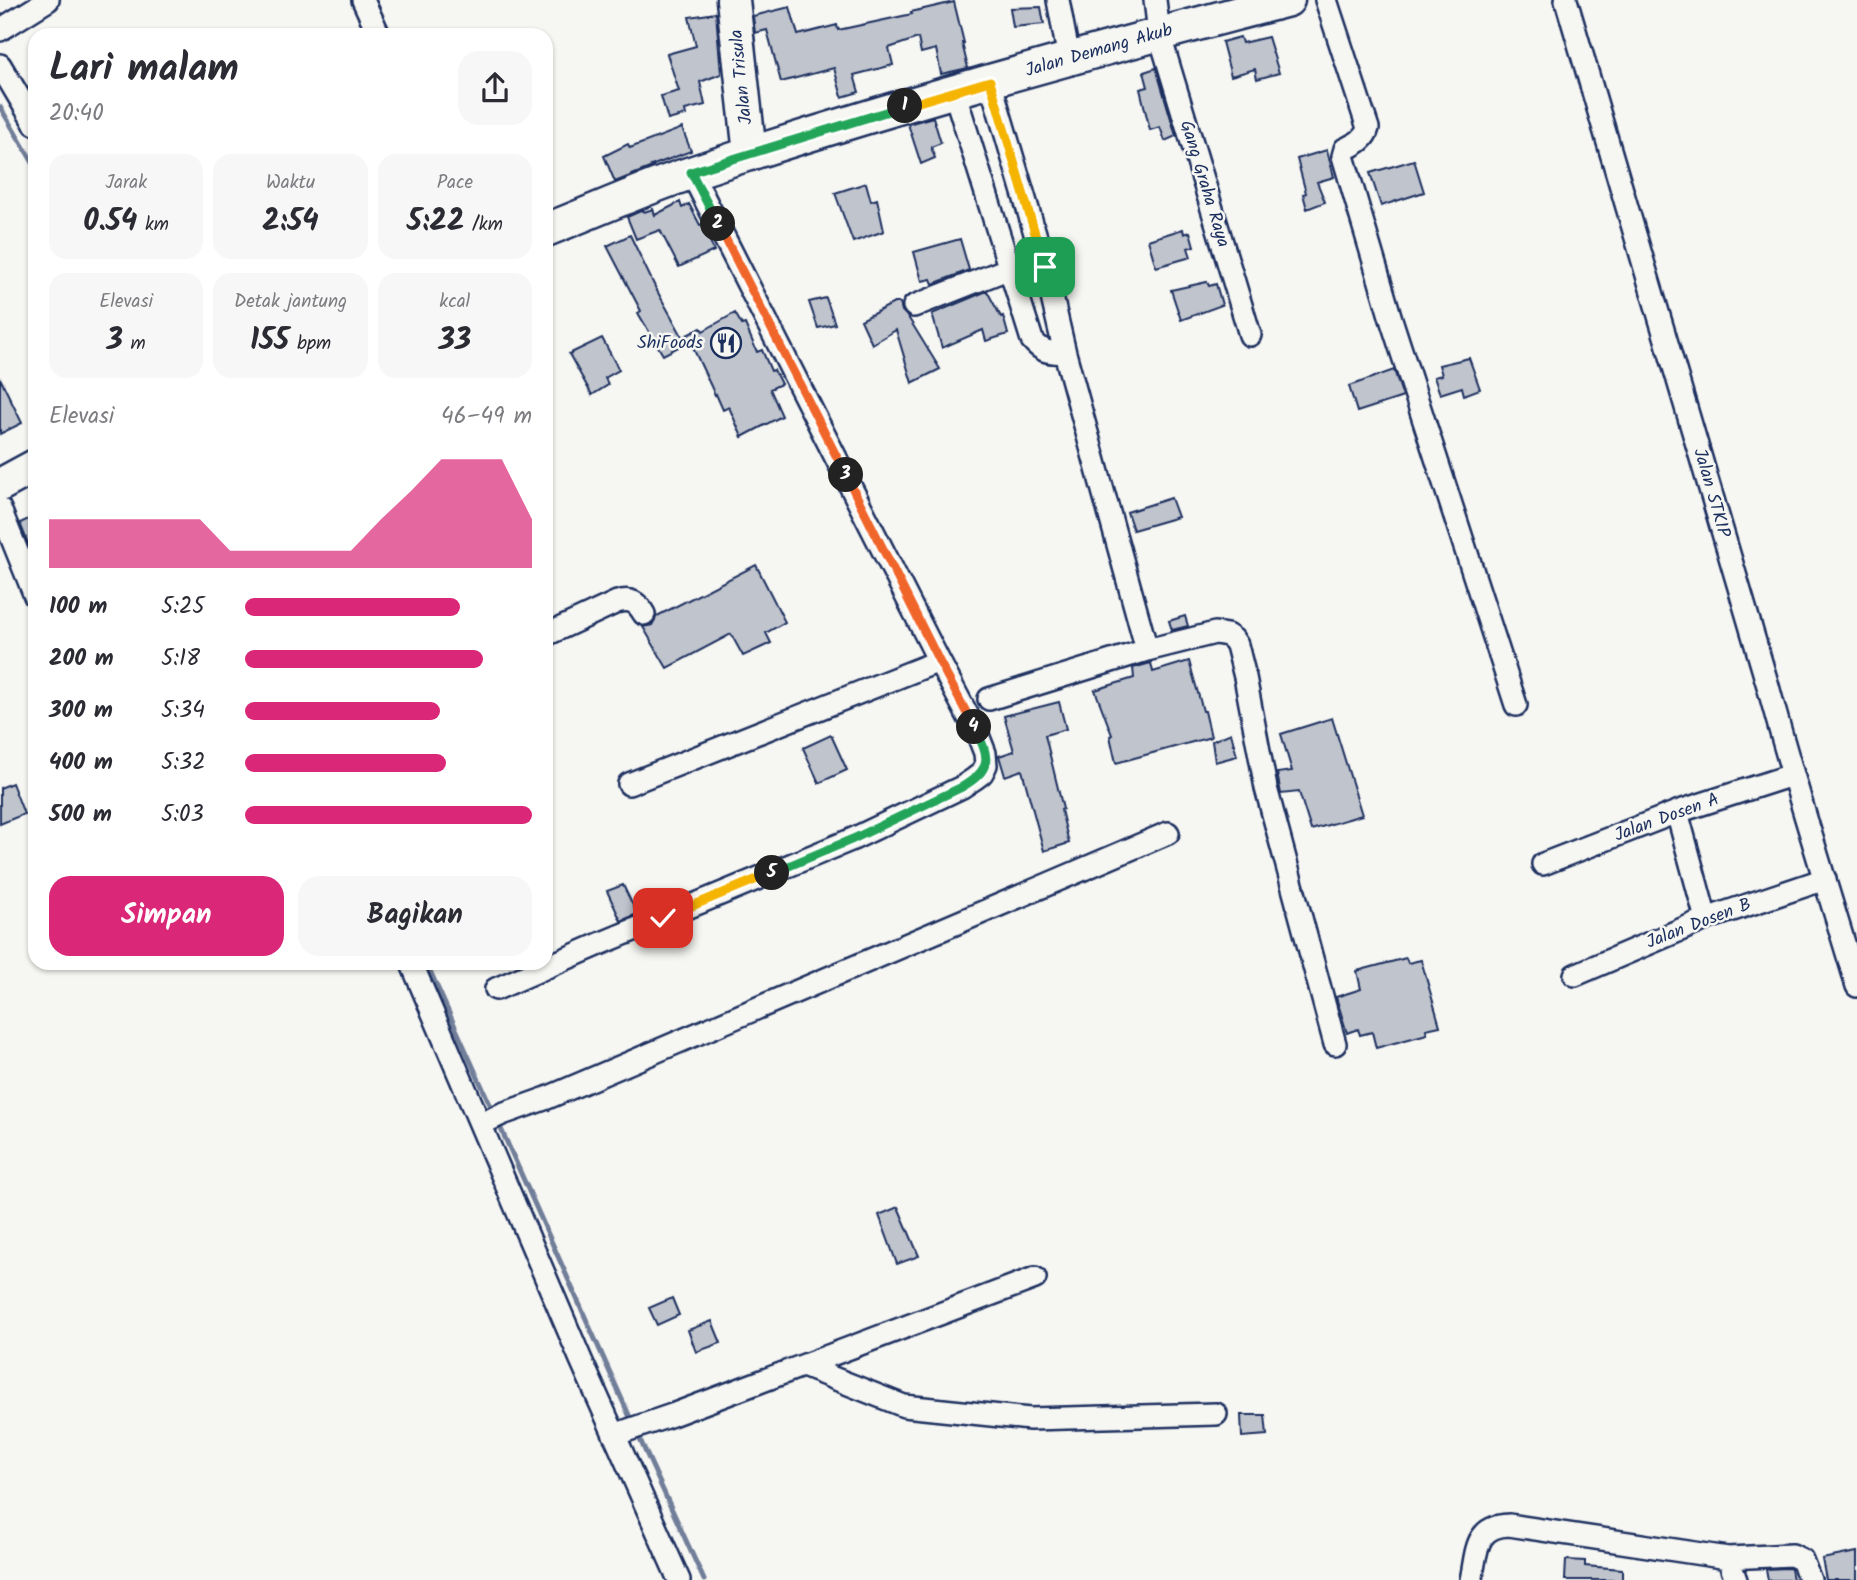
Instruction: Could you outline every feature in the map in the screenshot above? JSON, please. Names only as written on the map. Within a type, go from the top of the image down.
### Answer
[{"type":"street","points":[[0,30],[48,0]]},
{"type":"street","points":[[363,0],[376,28]]},
{"type":"street","name":"Jalan Trisula","points":[[733,0],[750,154]]},
{"type":"street","points":[[1058,0],[1069,59]]},
{"type":"street","name":"Gang Graha Raya","points":[[1155,0],[1159,33],[1250,335]]},
{"type":"street","name":"Jalan Demang Akub","points":[[553,227],[691,172],[954,91],[1288,0]]},
{"type":"street","points":[[1326,0],[1368,128],[1365,136],[1345,149],[1343,156],[1391,319],[1516,705]]},
{"type":"street","name":"Jalan STKIP","points":[[1566,0],[1792,775],[1857,986]]},
{"type":"street","points":[[0,65],[28,112]]},
{"type":"street","points":[[990,81],[1045,267],[1065,353],[1147,650]]},
{"type":"street","points":[[954,91],[1032,341],[1048,352],[1065,353]]},
{"type":"street","points":[[553,964],[853,839],[962,787],[982,773],[986,765],[978,734],[691,172]]},
{"type":"street","points":[[914,306],[1010,268]]},
{"type":"street","points":[[0,485],[28,470]]},
{"type":"street","points":[[0,509],[28,579]]},
{"type":"street","points":[[553,632],[625,600],[639,604],[644,614]]},
{"type":"street","points":[[989,699],[1147,650],[1215,633],[1233,639],[1237,645],[1266,788],[1335,1044]]},
{"type":"street","points":[[629,784],[939,661]]},
{"type":"street","name":"Jalan Dosen A","points":[[1543,864],[1676,812],[1792,775]]},
{"type":"street","points":[[1676,812],[1706,919]]},
{"type":"street","points":[[481,1124],[1168,832]]},
{"type":"street","name":"Jalan Dosen B","points":[[1575,975],[1706,919],[1825,879]]},
{"type":"street","points":[[414,970],[679,1580]]},
{"type":"street","points":[[496,989],[540,970]]},
{"type":"street","points":[[614,1435],[1035,1278]]},
{"type":"street","points":[[803,1366],[904,1406],[1030,1419],[1216,1414]]},
{"type":"street","points":[[1471,1580],[1482,1535],[1499,1525],[1728,1558],[1792,1555],[1805,1567],[1810,1580]]},
{"type":"street","points":[[1728,1558],[1736,1580]]},
{"type":"building","points":[[954,2],[968,68],[941,74],[936,49],[921,53],[918,38],[889,48],[893,65],[854,75],[859,92],[842,97],[834,68],[781,82],[767,30],[755,33],[753,16],[790,7],[798,35],[837,25],[838,30]]},
{"type":"building","points":[[1041,7],[1044,24],[1013,27],[1010,8]]},
{"type":"building","points":[[716,13],[721,74],[700,82],[705,105],[685,110],[686,115],[668,120],[661,96],[679,91],[667,54],[696,46],[689,17]]},
{"type":"building","points":[[1240,37],[1242,43],[1268,37],[1279,73],[1257,79],[1255,69],[1231,76],[1222,42]]},
{"type":"building","points":[[1156,68],[1176,136],[1165,141],[1160,127],[1150,130],[1140,89],[1148,87],[1144,72]]},
{"type":"building","points":[[933,117],[941,143],[931,147],[935,158],[921,164],[908,124]]},
{"type":"building","points":[[682,128],[691,151],[615,182],[604,156],[628,144],[630,148]]},
{"type":"building","points":[[1327,150],[1334,177],[1317,182],[1325,202],[1307,209],[1303,194],[1306,193],[1297,159]]},
{"type":"building","points":[[1414,160],[1424,192],[1381,206],[1370,173]]},
{"type":"building","points":[[866,183],[871,201],[877,199],[884,231],[853,242],[835,193]]},
{"type":"building","points":[[680,202],[682,208],[689,204],[700,225],[703,224],[714,251],[679,267],[660,230],[636,239],[627,217],[653,209],[655,215]]},
{"type":"building","points":[[1183,229],[1184,234],[1190,232],[1194,246],[1188,248],[1191,257],[1156,267],[1148,240]]},
{"type":"building","points":[[630,235],[686,343],[663,355],[638,313],[641,311],[607,246]]},
{"type":"building","points":[[960,239],[969,270],[933,284],[931,279],[922,281],[914,252]]},
{"type":"building","points":[[1207,282],[1209,286],[1216,284],[1222,305],[1181,320],[1171,290]]},
{"type":"building","points":[[987,291],[1001,317],[1003,316],[1008,334],[986,341],[983,330],[942,348],[932,314]]},
{"type":"building","points":[[826,298],[835,324],[818,328],[809,302]]},
{"type":"building","points":[[894,303],[900,303],[902,311],[940,369],[912,383],[896,330],[872,344],[861,320]]},
{"type":"building","points":[[735,313],[742,325],[745,324],[757,352],[762,350],[771,371],[774,370],[781,384],[770,389],[782,416],[742,437],[729,407],[723,410],[687,335],[701,328],[703,331]]},
{"type":"building","points":[[602,338],[619,370],[605,378],[608,385],[592,395],[569,354]]},
{"type":"building","points":[[1469,358],[1480,389],[1464,395],[1462,387],[1440,394],[1434,377],[1442,375],[1439,365]]},
{"type":"building","points":[[1394,370],[1403,397],[1357,412],[1349,386]]},
{"type":"building","points":[[0,378],[22,423],[0,434]]},
{"type":"building","points":[[1171,498],[1178,517],[1133,530],[1127,512]]},
{"type":"building","points":[[28,519],[28,543],[20,523]]},
{"type":"building","points":[[756,565],[785,622],[766,633],[771,643],[743,656],[731,634],[667,668],[643,627],[652,625],[657,616]]},
{"type":"building","points":[[1185,616],[1188,626],[1172,630],[1169,621]]},
{"type":"building","points":[[1189,661],[1211,737],[1116,763],[1110,736],[1112,735],[1095,690],[1134,678],[1133,668],[1151,663],[1153,672]]},
{"type":"building","points":[[1059,702],[1066,729],[1045,735],[1069,843],[1044,851],[1022,770],[1005,776],[999,756],[1014,751],[1004,716]]},
{"type":"building","points":[[1332,718],[1362,815],[1311,830],[1299,792],[1281,794],[1277,773],[1292,771],[1281,734]]},
{"type":"building","points":[[1231,733],[1237,756],[1215,762],[1212,741]]},
{"type":"building","points":[[831,735],[847,770],[819,783],[803,748]]},
{"type":"building","points":[[12,783],[24,814],[0,824],[0,788]]},
{"type":"building","points":[[623,885],[637,914],[621,921],[607,891]]},
{"type":"building","points":[[1406,958],[1408,963],[1421,960],[1440,1026],[1426,1029],[1427,1034],[1376,1048],[1372,1032],[1360,1035],[1358,1029],[1347,1033],[1336,997],[1361,989],[1357,971]]},
{"type":"building","points":[[898,1207],[919,1256],[897,1264],[879,1215]]},
{"type":"building","points":[[672,1298],[679,1315],[657,1325],[649,1308]]},
{"type":"building","points":[[712,1321],[721,1343],[696,1352],[688,1330]]},
{"type":"building","points":[[1241,1415],[1265,1415],[1267,1435],[1242,1437]]},
{"type":"building","points":[[1857,1552],[1857,1580],[1826,1580],[1822,1559]]},
{"type":"building","points":[[1566,1560],[1585,1561],[1585,1566],[1622,1569],[1622,1580],[1565,1580]]},
{"type":"building","points":[[1789,1568],[1793,1580],[1768,1580],[1766,1569]]},
{"type":"waterway","points":[[0,107],[28,154]]},
{"type":"waterway","points":[[430,970],[493,1111]]},
{"type":"waterway","points":[[497,1120],[633,1424]]},
{"type":"waterway","points":[[637,1433],[704,1580]]},
{"type":"place","name":"ShiFoods","points":[[726,343]]},
{"type":"route","points":[[663,918],[853,839],[962,787],[982,773],[986,765],[978,734],[691,172],[990,81],[1045,267]]}]
